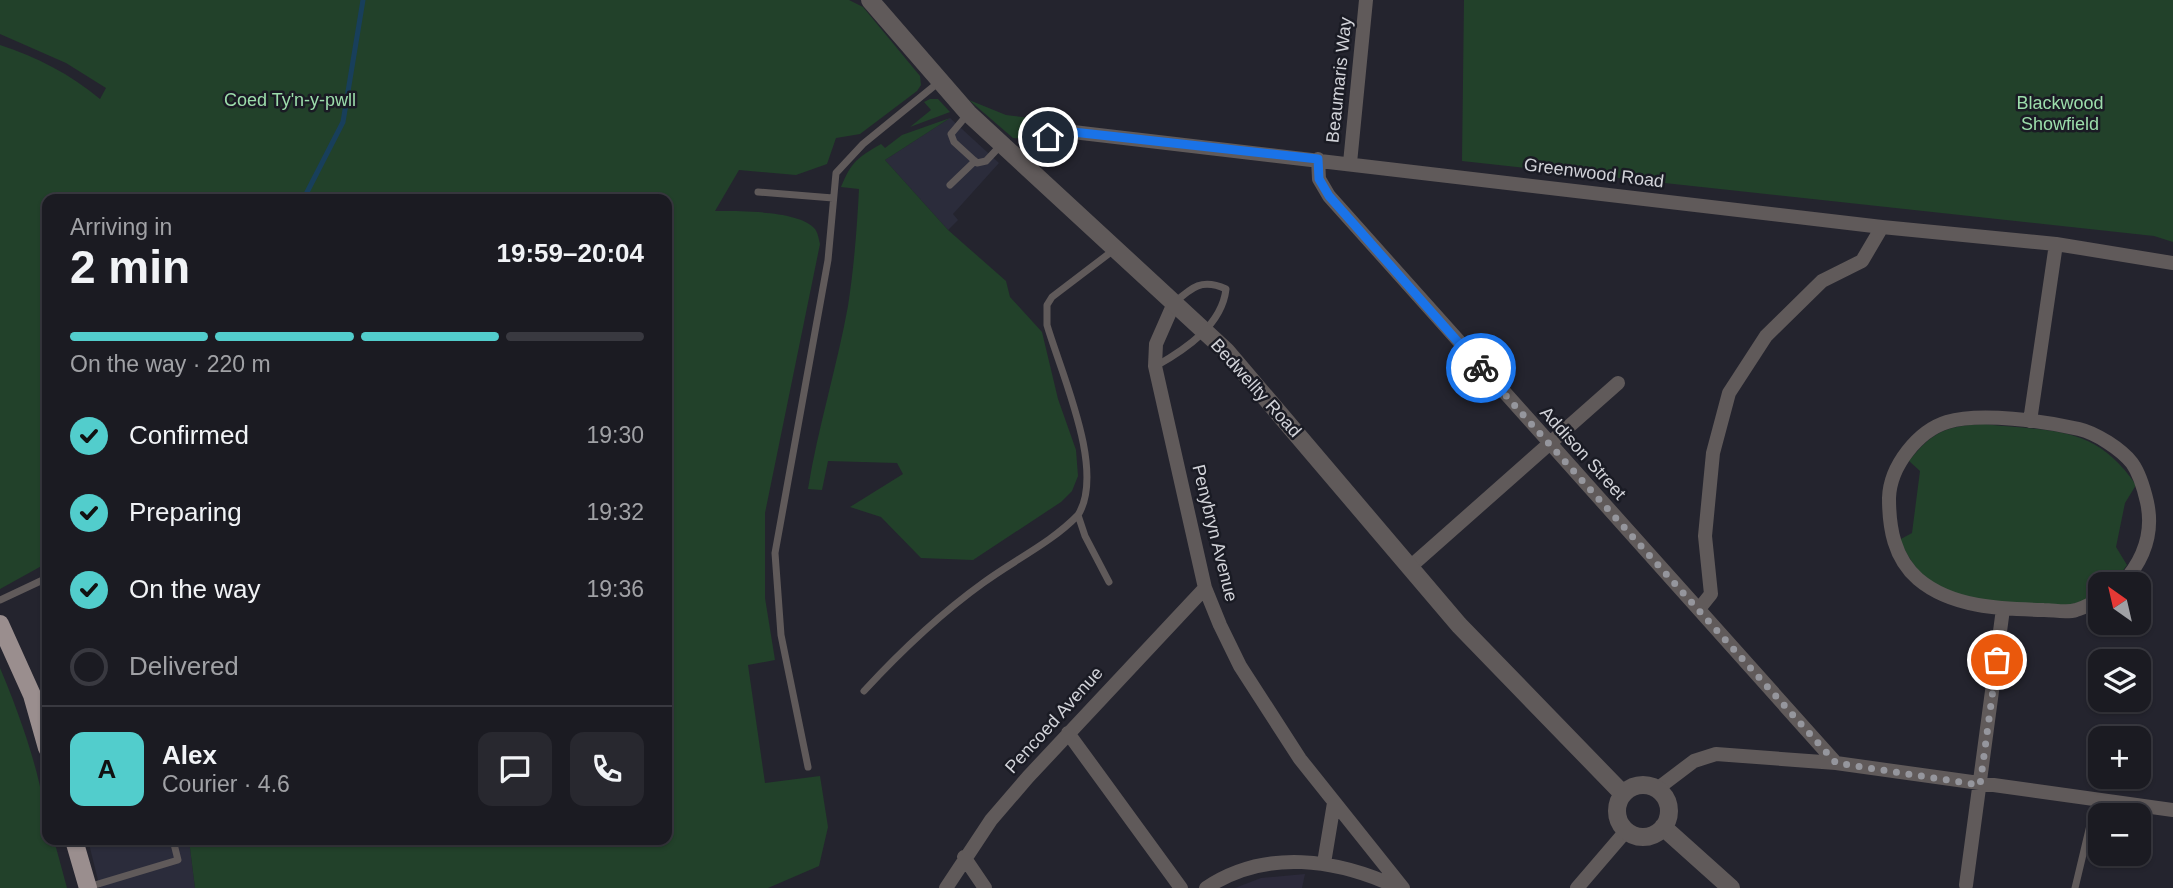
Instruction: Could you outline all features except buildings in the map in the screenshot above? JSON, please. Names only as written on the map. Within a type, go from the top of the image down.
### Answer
[{"type":"main road","points":[[0,624],[32,695],[42,730]]},
{"type":"main road","points":[[75,845],[88,888]]},
{"type":"street","name":"Bedwellty Road","points":[[870,0],[968,113],[1226,351],[1459,625],[1623,794]]},
{"type":"street","name":"Beaumaris Way","points":[[1350,163],[1366,0]]},
{"type":"street","name":"Greenwood Road","points":[[1024,164],[1048,137],[1058,131],[1318,159],[1882,227],[2056,244],[2173,263]]},
{"type":"street","name":"Addison Street","points":[[1318,159],[1319,179],[1329,196],[1836,763]]},
{"type":"street","points":[[1699,609],[1711,594],[1705,536],[1713,453],[1729,393],[1766,336],[1822,281],[1862,261],[1882,227]]},
{"type":"street","points":[[2029,421],[2056,244]]},
{"type":"street","name":"Penybryn Avenue","points":[[1174,303],[1156,344],[1155,366],[1205,588],[1240,666],[1300,760],[1401,888]]},
{"type":"street","points":[[1410,567],[1618,383]]},
{"type":"street","points":[[2088,605],[2074,611],[2003,610],[1946,597],[1917,579],[1899,555],[1889,527],[1889,491],[1900,461],[1922,435],[1947,422],[1971,418],[2029,421],[2081,430],[2109,444],[2131,463],[2144,485],[2149,532],[2144,551],[2130,572]]},
{"type":"street","name":"Pencoed Avenue","points":[[946,888],[991,820],[1068,733],[1205,588]]},
{"type":"street","points":[[1966,885],[2003,610]]},
{"type":"street","points":[[1068,733],[1181,888]]},
{"type":"street","points":[[1657,789],[1694,761],[1716,754],[1836,763],[2173,810]]},
{"type":"street","points":[[1643,785],[1657,789],[1668,803],[1667,820],[1663,827],[1657,833],[1641,837],[1626,831],[1621,825],[1617,809],[1623,794],[1643,785]]},
{"type":"street","points":[[1324,863],[1334,803]]},
{"type":"street","points":[[1663,827],[1731,888]]},
{"type":"street","points":[[1577,888],[1626,831]]},
{"type":"street","points":[[964,857],[985,888]]},
{"type":"street","points":[[1206,888],[1244,870],[1279,861],[1324,863],[1361,872],[1401,888]]},
{"type":"lane","points":[[808,768],[781,635],[775,553],[824,283],[836,173],[939,82]]},
{"type":"lane","points":[[968,113],[951,134],[954,142],[981,164],[1001,145]]},
{"type":"lane","points":[[950,185],[975,161]]},
{"type":"lane","points":[[758,192],[833,198]]},
{"type":"lane","points":[[864,691],[905,649],[983,583],[1078,515],[1089,487],[1086,452],[1047,325],[1048,305],[1059,291],[1116,247]]},
{"type":"lane","points":[[1155,366],[1182,351],[1204,331],[1224,304],[1226,289],[1211,282],[1194,285],[1174,303]]},
{"type":"lane","points":[[1078,515],[1085,536],[1109,582]]},
{"type":"lane","points":[[0,600],[42,580]]},
{"type":"lane","points":[[2075,888],[2096,800]]},
{"type":"lane","points":[[88,888],[178,860],[174,845]]},
{"type":"shaded area","points":[[950,118],[999,163],[953,214],[958,220],[948,230],[885,160]]},
{"type":"shaded area","points":[[89,845],[190,845],[195,888],[100,888]]},
{"type":"shaded area","points":[[1305,874],[1302,888],[1235,888],[1261,878]]},
{"type":"green space","name":"Coed Ty'n-y-pwll","points":[[0,0],[849,0],[863,7],[920,76],[921,85],[917,91],[860,134],[836,138],[827,164],[796,175],[739,170],[715,211],[767,213],[796,218],[815,229],[820,244],[765,513],[765,598],[775,660],[748,665],[765,783],[820,776],[828,827],[819,866],[768,888],[195,888],[190,845],[672,845],[672,194],[42,194],[42,566],[0,589],[0,45],[53,67],[100,99],[106,88],[66,63],[0,34]]},
{"type":"green space","name":"Blackwood Showfield","points":[[1464,0],[2173,0],[2173,242],[2154,236],[1462,161]]},
{"type":"green space","points":[[938,99],[950,112],[910,127],[931,110],[924,102]]},
{"type":"green space","points":[[969,100],[1006,115],[1060,122],[1027,137],[1013,138]]},
{"type":"green space","points":[[950,118],[885,160],[948,230],[1006,281],[1010,297],[1042,332],[1058,399],[1076,450],[1078,476],[1072,491],[1061,502],[973,560],[921,558],[881,517],[850,507],[903,474],[897,463],[828,461],[822,490],[808,489],[844,329],[854,262],[859,189],[841,187],[852,166],[866,153],[881,144],[885,148],[902,135]]},
{"type":"green space","points":[[1984,424],[2070,435],[2088,441],[2120,465],[2136,485],[2125,503],[2116,547],[2127,565],[2122,572],[2088,572],[2088,599],[2065,605],[1987,601],[1946,592],[1930,583],[1918,570],[1899,540],[1912,533],[1920,471],[1909,461],[1933,437],[1960,426]]},
{"type":"green space","points":[[0,668],[24,730],[37,776],[42,798],[42,845],[55,845],[67,888],[0,888]]},
{"type":"waterway","points":[[306,194],[343,122],[363,0]]},
{"type":"way so far","points":[[1481,368],[1836,763],[1980,785],[1997,660]]},
{"type":"route","points":[[1048,137],[1058,131],[1073,132],[1318,159],[1319,179],[1329,196],[1481,368]]}]
